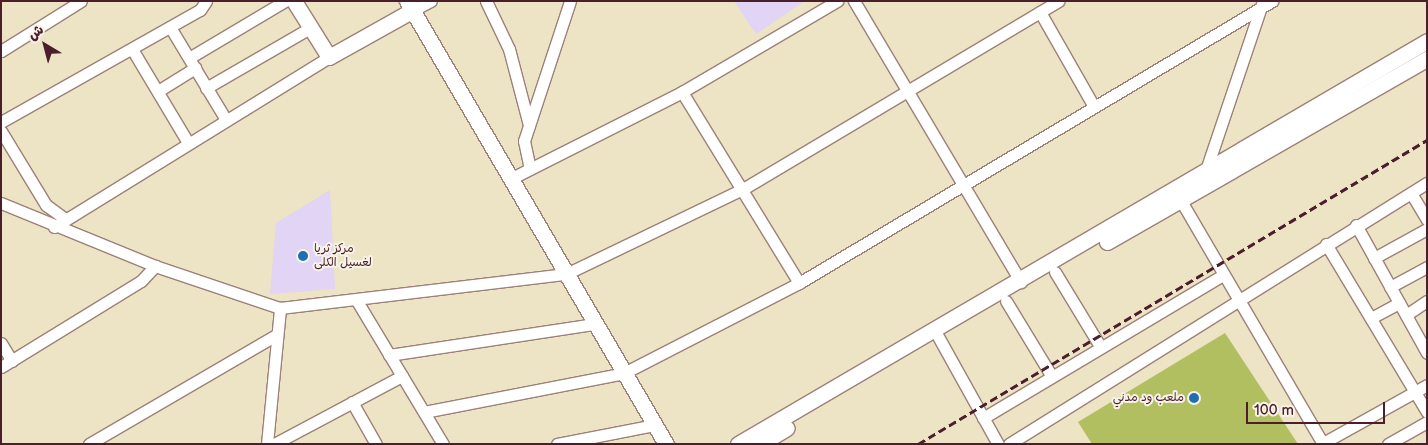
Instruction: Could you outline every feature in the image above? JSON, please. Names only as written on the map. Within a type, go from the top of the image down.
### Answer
[{"type":"main road","points":[[294,1],[329,57],[410,6],[666,444]]},
{"type":"main road","points":[[1206,181],[1427,41]]},
{"type":"main road","points":[[760,444],[1021,282],[1427,59]]},
{"type":"main road","points":[[738,444],[937,335],[1006,301],[1178,196]]},
{"type":"street","points":[[1,51],[81,1]]},
{"type":"street","points":[[1,122],[170,27],[206,1]]},
{"type":"street","points":[[158,91],[192,63],[285,1]]},
{"type":"street","points":[[410,6],[431,1]]},
{"type":"street","points":[[486,1],[509,49],[529,125]]},
{"type":"street","points":[[530,169],[524,147],[529,125],[570,1]]},
{"type":"street","points":[[510,178],[682,92],[836,1]]},
{"type":"street","points":[[854,1],[965,183],[1021,282]]},
{"type":"street","points":[[1,203],[155,266],[280,308],[357,301],[566,274],[743,189],[1058,1]]},
{"type":"street","points":[[424,412],[624,373],[799,283],[1262,4],[1272,1]]},
{"type":"street","points":[[1206,181],[1262,4]]},
{"type":"street","points":[[1040,12],[1093,105]]},
{"type":"street","points":[[170,27],[225,118]]},
{"type":"street","points":[[206,88],[310,28]]},
{"type":"street","points":[[132,49],[187,142]]},
{"type":"street","points":[[54,226],[225,118],[329,57]]},
{"type":"street","points":[[682,92],[799,283]]},
{"type":"street","points":[[1,130],[46,205],[65,219]]},
{"type":"street","points":[[1009,444],[1239,303],[1326,244],[1427,183]]},
{"type":"street","points":[[1410,193],[1427,220]]},
{"type":"street","points":[[1178,196],[1239,303],[1323,443],[1427,386]]},
{"type":"street","points":[[1356,226],[1425,345]]},
{"type":"street","points":[[1374,258],[1427,229]]},
{"type":"street","points":[[1326,244],[1427,412]]},
{"type":"street","points":[[1,367],[141,280],[155,266]]},
{"type":"street","points":[[1390,287],[1427,266]]},
{"type":"street","points":[[1055,272],[1100,346]]},
{"type":"street","points":[[983,418],[1051,374],[1223,275]]},
{"type":"street","points":[[357,301],[443,444]]},
{"type":"street","points":[[1006,301],[1051,374]]},
{"type":"street","points":[[1406,315],[1427,302]]},
{"type":"street","points":[[1371,318],[1399,303]]},
{"type":"street","points":[[267,444],[280,308]]},
{"type":"street","points":[[389,355],[595,324]]},
{"type":"street","points":[[89,444],[276,335]]},
{"type":"street","points":[[937,335],[998,444]]},
{"type":"street","points":[[1,343],[12,361]]},
{"type":"street","points":[[274,444],[402,376]]},
{"type":"street","points":[[352,402],[376,444]]},
{"type":"street","points":[[1388,444],[1427,422]]},
{"type":"street","points":[[557,444],[655,424]]},
{"type":"shaded area","points":[[734,1],[805,1],[756,34]]},
{"type":"shaded area","name":"مركز ثريا لغسيل الكلى","points":[[330,190],[335,289],[270,294],[276,223]]},
{"type":"green space","name":"ملعب ود مدني","points":[[1225,333],[1298,444],[1092,444],[1078,422]]},
{"type":"railway","points":[[918,444],[1427,140]]},
{"type":"place","name":"مركز ثريا لغسيل الكلى","points":[[303,256]]},
{"type":"place","name":"ملعب ود مدني","points":[[1194,398]]}]
